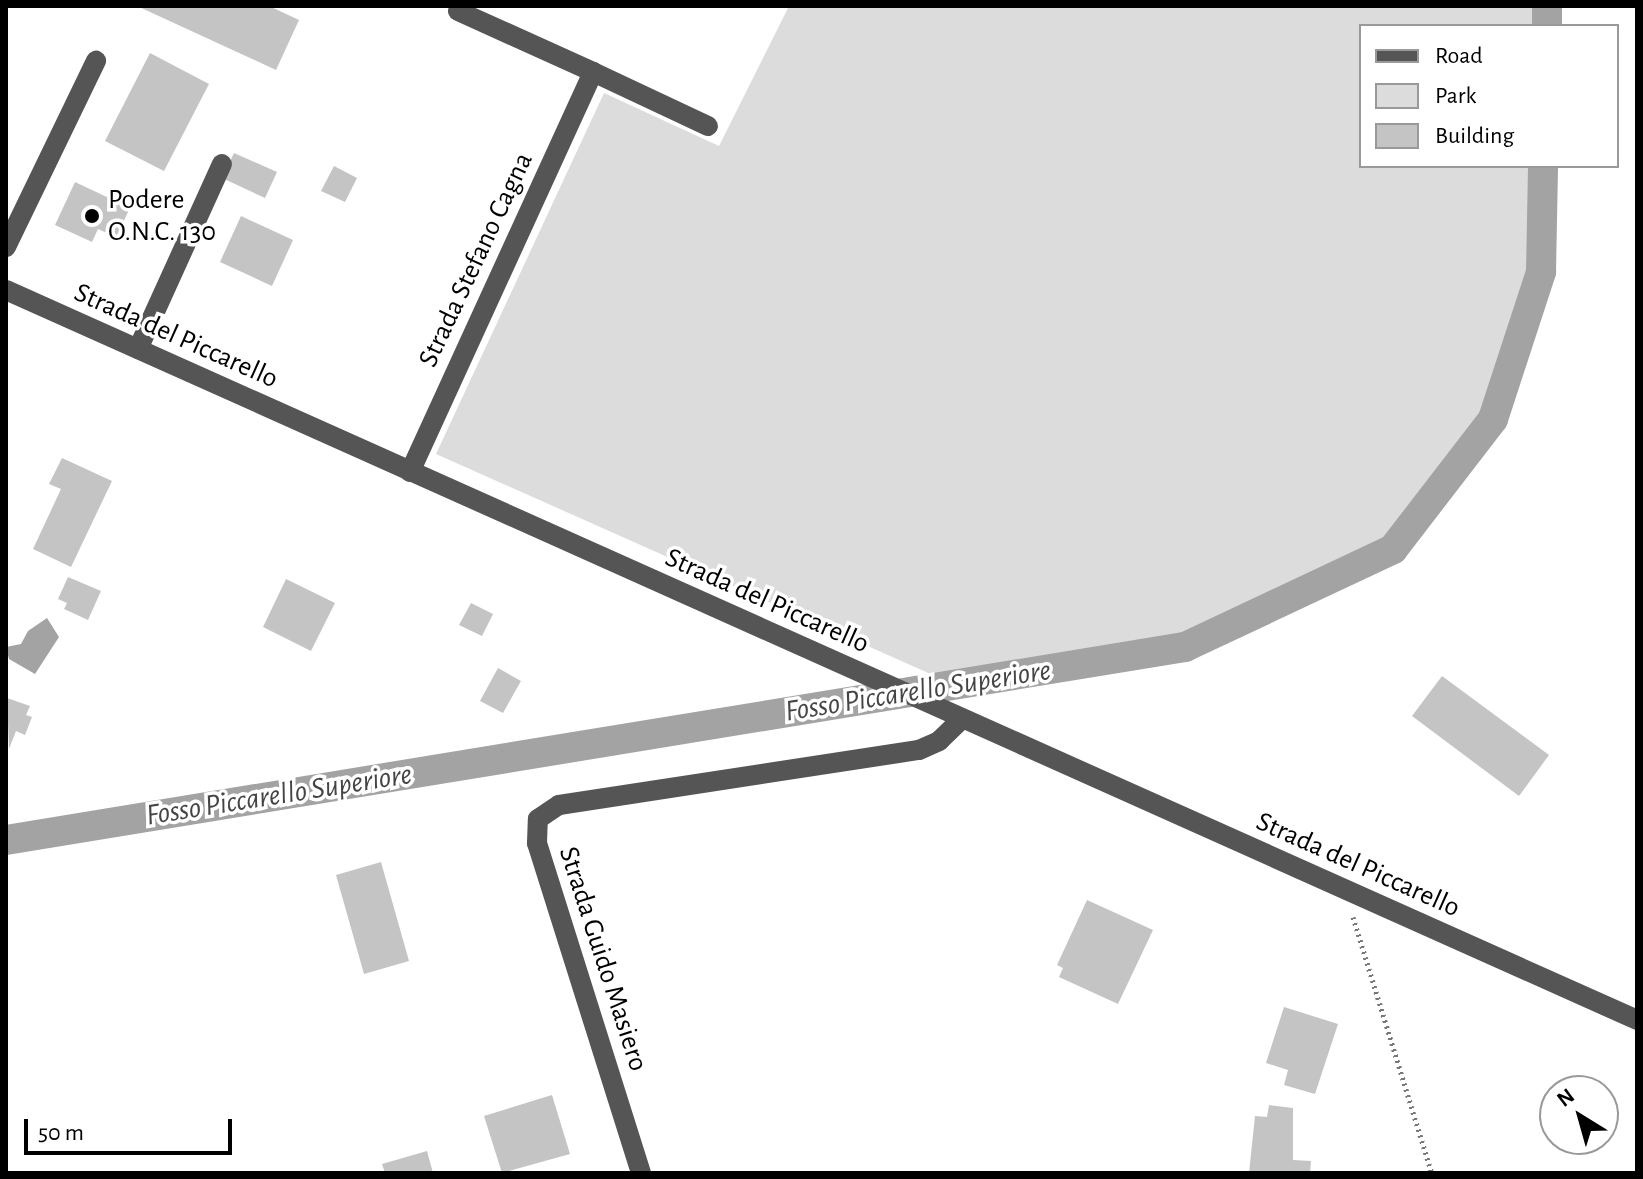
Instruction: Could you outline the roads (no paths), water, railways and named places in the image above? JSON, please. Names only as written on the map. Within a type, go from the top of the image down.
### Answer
[{"type":"street","points":[[458,11],[708,126]]},
{"type":"street","points":[[6,247],[96,61]]},
{"type":"street","name":"Strada Stefano Cagna","points":[[410,472],[593,72]]},
{"type":"street","points":[[138,349],[222,164]]},
{"type":"street","name":"Strada del Piccarello","points":[[6,290],[1637,1020]]},
{"type":"street","name":"Strada Guido Masiero","points":[[641,1173],[537,843],[538,819],[559,805],[919,750],[939,741],[962,719]]},
{"type":"waterway","name":"Fosso Piccarello Superiore","points":[[1547,6],[1547,24]]},
{"type":"waterway","name":"Fosso Piccarello Superiore","points":[[6,840],[1185,647],[1393,549],[1493,419],[1541,272],[1543,168]]},
{"type":"place","name":"Podere O.N.C. 130","points":[[92,216]]}]
